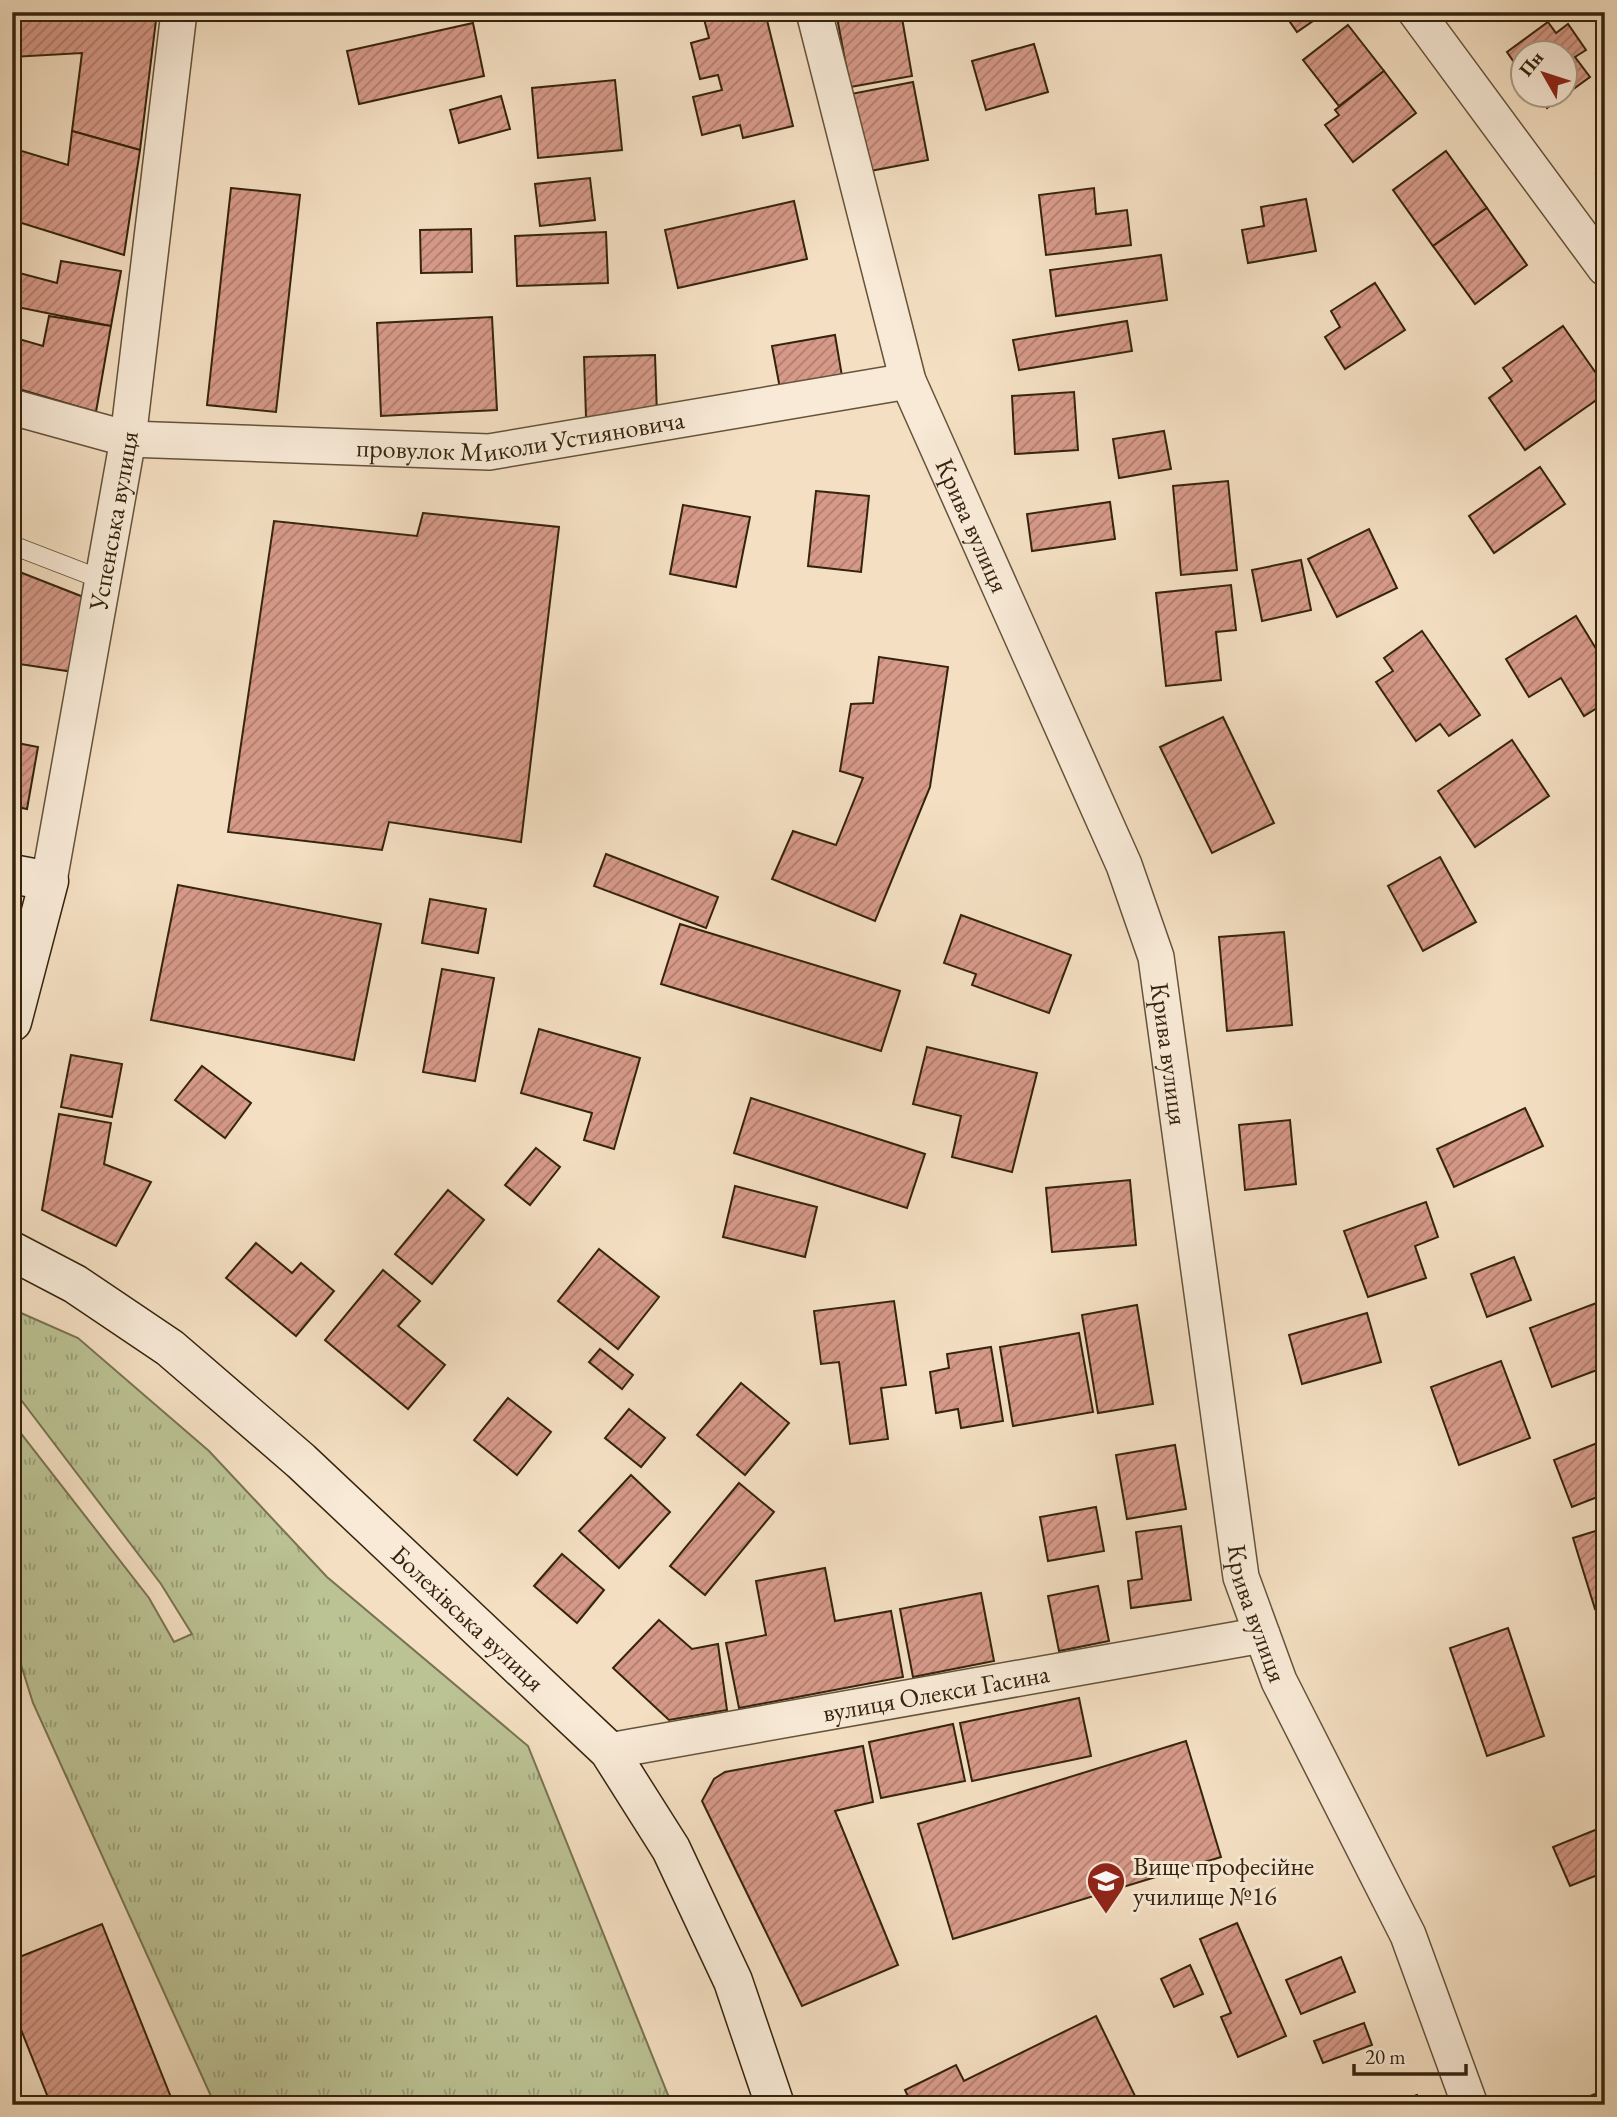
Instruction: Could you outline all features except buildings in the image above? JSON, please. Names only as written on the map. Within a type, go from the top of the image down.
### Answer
[{"type":"main road","name":"Успенська вулиця","points":[[12,1023],[30,877]]},
{"type":"main road","name":"Болехівська вулиця","points":[[12,1251],[75,1284],[170,1348],[301,1461],[609,1751],[671,1849],[733,1981],[775,2105]]},
{"type":"street","name":"Успенська вулиця","points":[[30,877],[103,580],[128,439],[179,12]]},
{"type":"street","name":"Крива вулиця","points":[[814,12],[908,381],[1124,865],[1156,957],[1241,1577],[1279,1681],[1408,1936],[1470,2105]]},
{"type":"street","points":[[1416,12],[1605,268]]},
{"type":"street","name":"провулок Миколи Устияновича","points":[[12,407],[128,439],[489,452],[908,381]]},
{"type":"street","name":"вулиця Олекси Гасина","points":[[609,1751],[1262,1635]]},
{"type":"lane","points":[[12,545],[103,580]]},
{"type":"green space","points":[[12,1309],[78,1338],[209,1451],[327,1577],[528,1746],[672,2105],[215,2105],[33,1703],[12,1636],[12,1422],[149,1598],[174,1642],[192,1634],[161,1584],[12,1388]]},
{"type":"place","name":"Вище професійне училище №16","points":[[1106,1915]]}]
